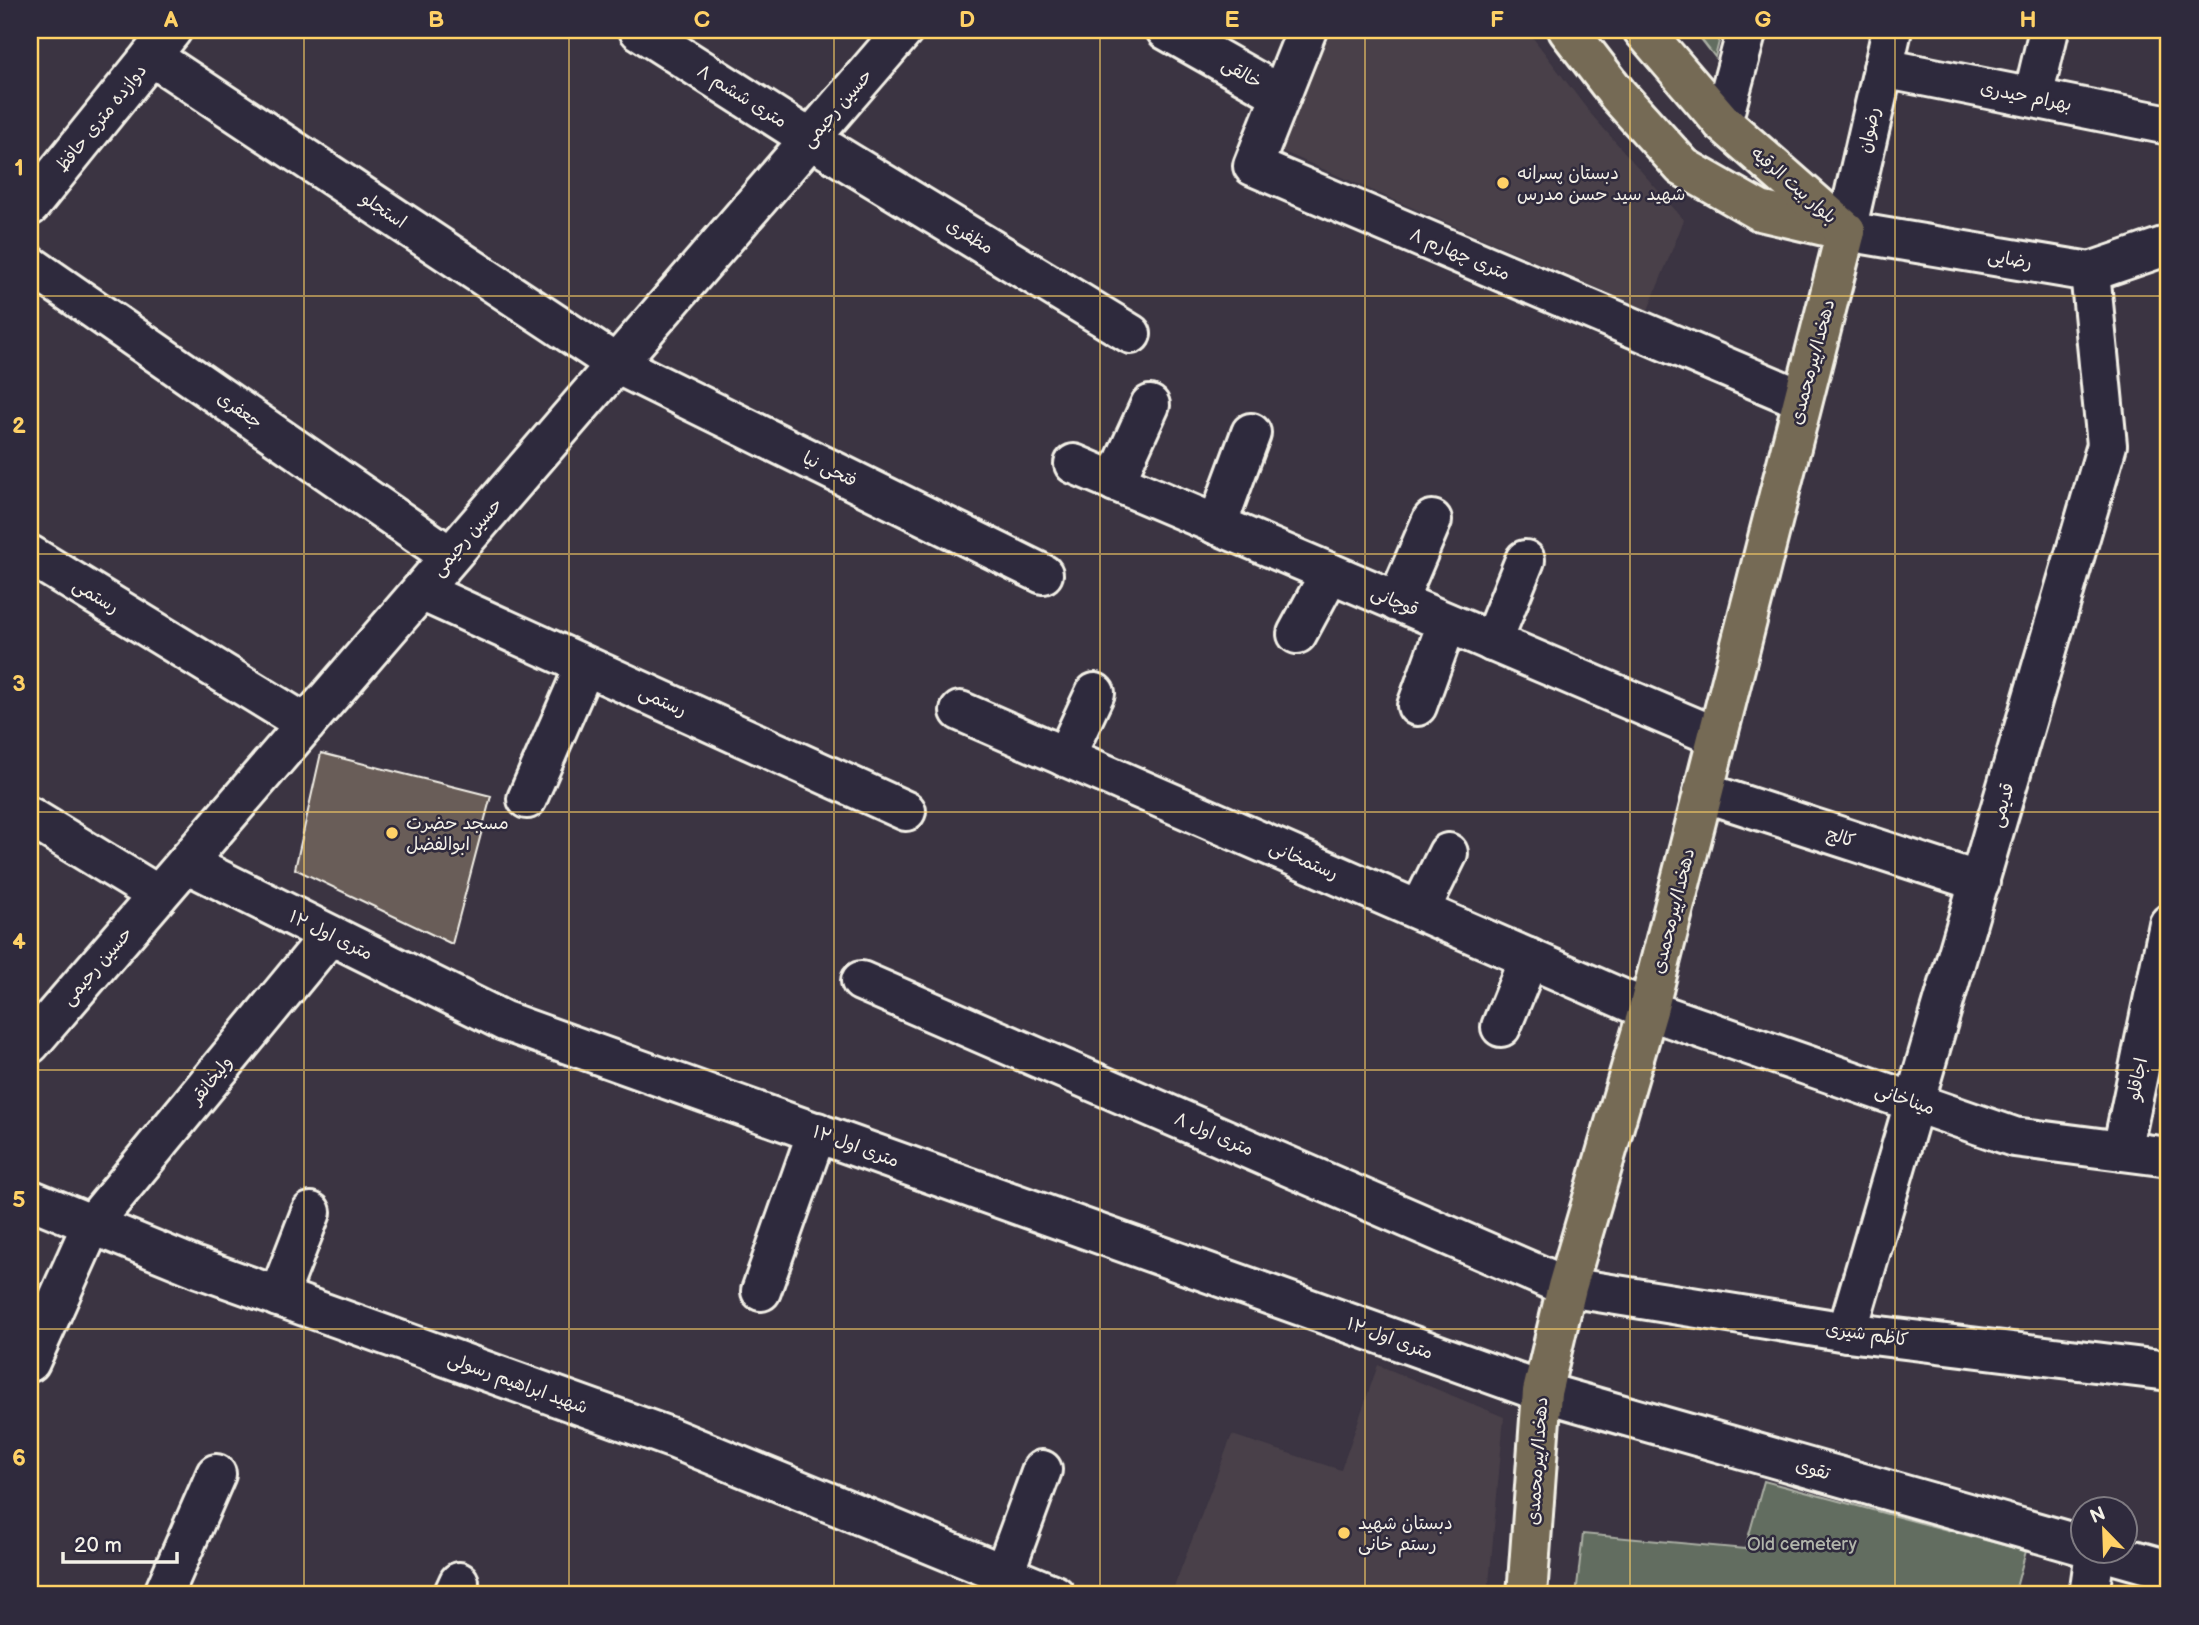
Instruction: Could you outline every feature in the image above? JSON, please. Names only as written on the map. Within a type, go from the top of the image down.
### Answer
[{"type":"main road","name":"بلوار بیت الرقیه","points":[[1568,30],[1618,95],[1683,167],[1760,211],[1846,231]]},
{"type":"main road","name":"بلوار بیت الرقیه","points":[[1643,30],[1722,122],[1846,231]]},
{"type":"main road","name":"دهخدا/پیرمحمدی","points":[[1527,1595],[1542,1392],[1567,1287],[1648,1010],[1801,399],[1846,231]]},
{"type":"street","name":"۸ متری ششم","points":[[639,30],[810,139]]},
{"type":"street","name":"حسین رحیمی","points":[[30,1044],[904,30]]},
{"type":"street","name":"خالقی","points":[[1166,30],[1281,95]]},
{"type":"street","name":"۸ متری چهارم","points":[[1307,30],[1253,166],[1801,399]]},
{"type":"street","points":[[1722,122],[1746,30]]},
{"type":"street","name":"رضوان","points":[[1846,231],[1892,30]]},
{"type":"street","points":[[2033,97],[2049,30]]},
{"type":"street","name":"دوازده متری حافظ","points":[[30,206],[162,43]]},
{"type":"street","name":"استجلو","points":[[162,43],[616,364]]},
{"type":"street","name":"بهرام حیدری","points":[[1883,68],[2169,125]]},
{"type":"street","name":"مظفری","points":[[810,139],[1130,334]]},
{"type":"street","name":"رضایی","points":[[1846,231],[2090,272],[2169,245]]},
{"type":"street","name":"جعفری","points":[[30,265],[450,556]]},
{"type":"street","name":"قدیمی","points":[[1847,1332],[2107,445],[2090,272]]},
{"type":"street","name":"فتحی نیا","points":[[616,364],[1043,574]]},
{"type":"street","points":[[1115,482],[1150,405]]},
{"type":"street","points":[[1217,525],[1251,433]]},
{"type":"street","name":"قوچانی","points":[[1074,464],[1717,737]]},
{"type":"street","points":[[1397,601],[1432,520]]},
{"type":"street","name":"رستمی","points":[[30,555],[306,724]]},
{"type":"street","points":[[1492,642],[1525,560]]},
{"type":"street","points":[[1297,634],[1330,573]]},
{"type":"street","name":"رستمی","points":[[421,591],[906,811]]},
{"type":"street","points":[[1417,706],[1447,623]]},
{"type":"street","points":[[527,799],[585,666]]},
{"type":"street","points":[[1065,757],[1095,693]]},
{"type":"street","name":"رستمخانی","points":[[960,711],[1648,1010]]},
{"type":"street","name":"کالج","points":[[1703,792],[1980,882]]},
{"type":"street","points":[[30,817],[158,895]]},
{"type":"street","points":[[1420,911],[1448,853]]},
{"type":"street","name":"۱۲ متری اول","points":[[186,863],[504,1021],[1542,1392]]},
{"type":"street","name":"اجاقلو","points":[[2122,1151],[2169,924]]},
{"type":"street","name":"ولیخانقر","points":[[30,1362],[92,1224],[330,935]]},
{"type":"street","points":[[1501,1027],[1529,958]]},
{"type":"street","name":"۸ متری اول","points":[[861,981],[1567,1287]]},
{"type":"street","name":"میناخانی","points":[[1648,1010],[2014,1137],[2169,1157]]},
{"type":"street","points":[[761,1291],[817,1132]]},
{"type":"street","name":"شهید ابراهیم رسولی","points":[[30,1199],[278,1297],[672,1438],[999,1585],[1055,1595]]},
{"type":"street","points":[[278,1297],[311,1212]]},
{"type":"street","name":"کاظم شیری","points":[[1567,1287],[1847,1332],[2169,1371]]},
{"type":"street","name":"تقوی","points":[[1542,1392],[2070,1542]]},
{"type":"street","points":[[999,1585],[1042,1470]]},
{"type":"street","points":[[163,1595],[216,1474]]},
{"type":"street","points":[[2140,1562],[2169,1570]]},
{"type":"street","points":[[2089,1595],[2093,1566]]},
{"type":"shaded area","name":"دبستان پسرانه شهید سید حسن مدرس","points":[[1324,30],[1527,30],[1590,113],[1684,220],[1648,310],[1272,147]]},
{"type":"shaded area","name":"دبستان شهید رستم خانی","points":[[1378,1365],[1504,1417],[1488,1595],[1171,1595],[1232,1435],[1341,1470]]},
{"type":"green space","points":[[1694,30],[1722,30],[1715,57]]},
{"type":"green space","name":"Old cemetery","points":[[1764,1481],[2026,1551],[2014,1595],[1576,1595],[1583,1534],[1745,1549]]},
{"type":"building","name":"مسجد حضرت ابوالفضل","points":[[321,753],[491,796],[452,944],[295,869]]},
{"type":"place","name":"دبستان پسرانه شهید سید حسن مدرس","points":[[1503,183]]},
{"type":"place","name":"مسجد حضرت ابوالفضل","points":[[392,833]]},
{"type":"place","name":"دبستان شهید رستم خانی","points":[[1344,1533]]}]
